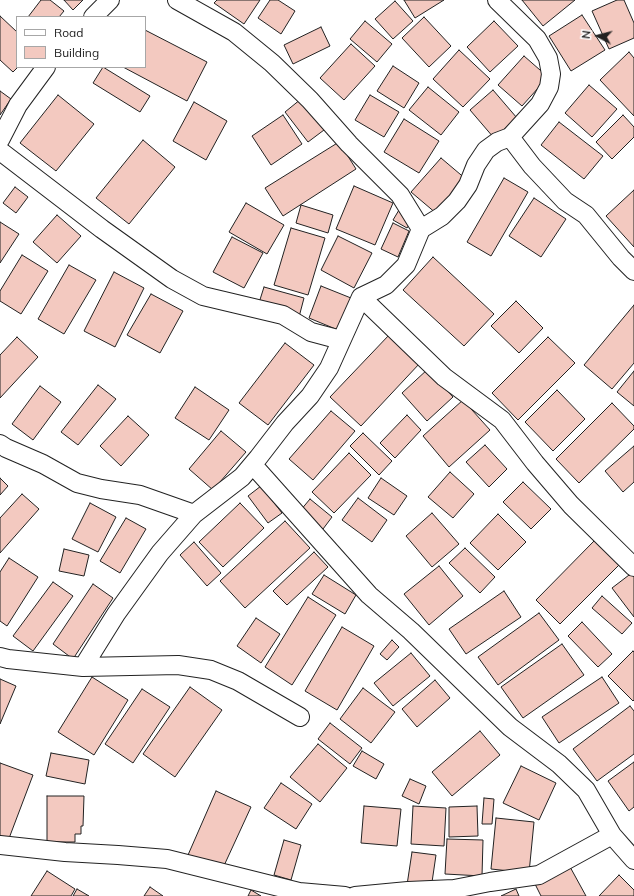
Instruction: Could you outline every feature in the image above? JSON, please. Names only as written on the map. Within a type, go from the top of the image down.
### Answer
[{"type":"street","points":[[94,16],[110,0]]},
{"type":"street","points":[[177,0],[234,32],[272,63],[310,100],[349,144],[400,195],[420,229]]},
{"type":"street","points":[[83,667],[120,608],[160,553],[194,514],[242,477],[285,423],[310,396],[329,368],[361,296],[386,285],[406,265],[420,229],[442,216],[457,201],[468,185],[476,165],[486,150],[498,142],[510,137],[540,104],[549,86],[551,74],[548,58],[537,40],[498,0]]},
{"type":"street","points":[[0,140],[18,105],[45,68]]},
{"type":"street","points":[[510,137],[532,166],[565,201],[586,215],[621,258],[634,271]]},
{"type":"street","points":[[0,151],[102,229],[172,279],[203,296],[283,315],[311,332],[341,340]]},
{"type":"street","points":[[361,296],[444,377],[502,420],[571,506],[634,567]]},
{"type":"street","points":[[0,444],[43,464],[76,483],[101,489],[140,495],[194,514]]},
{"type":"street","points":[[253,465],[369,595],[411,631],[510,727],[559,764],[586,790],[612,835],[634,860]]},
{"type":"street","points":[[0,657],[83,667],[178,666],[211,670],[238,681],[300,717]]},
{"type":"street","points":[[356,896],[408,891],[454,889],[539,875],[612,835]]},
{"type":"street","points":[[0,845],[168,860],[299,892],[345,896]]},
{"type":"building","points":[[41,0],[50,0],[64,11],[60,16],[29,16]]},
{"type":"building","points":[[64,0],[83,0],[73,10]]},
{"type":"building","points":[[217,0],[260,0],[244,24],[214,3]]},
{"type":"building","points":[[270,0],[278,0],[295,11],[281,34],[258,18]]},
{"type":"building","points":[[404,0],[444,0],[415,18]]},
{"type":"building","points":[[522,0],[575,0],[543,26]]},
{"type":"building","points":[[617,0],[624,0],[634,23],[634,38],[609,49],[592,11]]},
{"type":"building","points":[[395,1],[413,21],[393,39],[375,19]]},
{"type":"building","points":[[582,15],[605,50],[571,71],[549,36]]},
{"type":"building","points":[[0,16],[16,31],[17,68],[13,72],[0,60]]},
{"type":"building","points":[[424,17],[451,46],[429,67],[402,38]]},
{"type":"building","points":[[365,21],[392,44],[377,62],[350,39]]},
{"type":"building","points":[[494,21],[518,46],[490,72],[467,47]]},
{"type":"building","points":[[321,27],[330,46],[293,64],[284,45]]},
{"type":"building","points":[[146,31],[207,62],[187,101],[125,68],[146,68]]},
{"type":"building","points":[[351,44],[375,66],[344,100],[320,78]]},
{"type":"building","points":[[459,50],[490,79],[463,107],[433,79]]},
{"type":"building","points":[[629,52],[634,58],[634,116],[600,80]]},
{"type":"building","points":[[524,56],[548,77],[522,106],[498,85]]},
{"type":"building","points":[[393,66],[419,83],[404,108],[377,91]]},
{"type":"building","points":[[102,68],[105,68],[150,96],[140,112],[93,83]]},
{"type":"building","points":[[589,85],[617,109],[592,137],[565,113]]},
{"type":"building","points":[[428,87],[459,112],[441,135],[409,110]]},
{"type":"building","points":[[493,90],[517,118],[494,138],[470,110]]},
{"type":"building","points":[[0,91],[11,99],[0,115]]},
{"type":"building","points":[[58,95],[94,124],[56,171],[20,143]]},
{"type":"building","points":[[370,95],[399,112],[384,137],[355,120]]},
{"type":"building","points":[[301,99],[324,130],[308,142],[285,112]]},
{"type":"building","points":[[194,102],[227,121],[206,160],[173,141]]},
{"type":"building","points":[[283,115],[302,144],[271,165],[252,136]]},
{"type":"building","points":[[623,115],[634,127],[634,137],[612,159],[596,142]]},
{"type":"building","points":[[404,119],[439,141],[419,173],[384,152]]},
{"type":"building","points":[[559,122],[603,156],[584,179],[541,145]]},
{"type":"building","points":[[143,140],[175,167],[129,224],[96,198]]},
{"type":"building","points":[[339,142],[356,169],[283,216],[265,188]]},
{"type":"building","points":[[441,158],[467,180],[437,214],[411,192]]},
{"type":"building","points":[[504,178],[528,192],[491,256],[467,242]]},
{"type":"building","points":[[354,186],[393,203],[375,245],[336,229]]},
{"type":"building","points":[[15,187],[28,197],[16,213],[3,203]]},
{"type":"building","points":[[634,190],[634,247],[606,216]]},
{"type":"building","points":[[534,198],[566,219],[541,257],[509,236]]},
{"type":"building","points":[[246,203],[284,225],[267,254],[229,232]]},
{"type":"building","points":[[301,205],[333,215],[328,233],[296,223]]},
{"type":"building","points":[[399,210],[413,219],[407,228],[393,220]]},
{"type":"building","points":[[57,215],[81,236],[57,263],[33,242]]},
{"type":"building","points":[[0,222],[19,234],[0,263]]},
{"type":"building","points":[[393,223],[409,231],[398,257],[381,249]]},
{"type":"building","points":[[291,228],[325,238],[308,295],[274,285]]},
{"type":"building","points":[[338,236],[372,253],[354,288],[321,270]]},
{"type":"building","points":[[232,237],[263,253],[244,288],[213,272]]},
{"type":"building","points":[[22,255],[48,271],[21,314],[0,301],[0,291]]},
{"type":"building","points":[[433,257],[494,314],[464,346],[403,290]]},
{"type":"building","points":[[69,265],[96,280],[64,334],[38,319]]},
{"type":"building","points":[[114,272],[144,288],[115,347],[84,331]]},
{"type":"building","points":[[321,286],[351,298],[338,330],[309,318]]},
{"type":"building","points":[[264,287],[304,298],[299,317],[258,306]]},
{"type":"building","points":[[151,294],[183,311],[160,353],[127,335]]},
{"type":"building","points":[[516,301],[543,328],[519,353],[491,326]]},
{"type":"building","points":[[634,305],[634,363],[612,389],[584,365]]},
{"type":"building","points":[[390,334],[420,363],[361,426],[330,397]]},
{"type":"building","points":[[17,337],[38,357],[0,398],[0,355]]},
{"type":"building","points":[[548,337],[575,363],[518,420],[492,393]]},
{"type":"building","points":[[285,343],[314,365],[268,425],[239,403]]},
{"type":"building","points":[[428,369],[453,397],[427,421],[402,393]]},
{"type":"building","points":[[634,371],[634,406],[617,392]]},
{"type":"building","points":[[98,385],[116,399],[78,445],[61,432]]},
{"type":"building","points":[[40,386],[61,402],[33,440],[12,424]]},
{"type":"building","points":[[195,387],[229,410],[209,440],[175,418]]},
{"type":"building","points":[[557,390],[585,419],[553,451],[525,422]]},
{"type":"building","points":[[463,400],[490,430],[449,467],[423,436]]},
{"type":"building","points":[[612,403],[634,426],[634,429],[579,483],[556,459]]},
{"type":"building","points":[[331,411],[355,431],[313,480],[289,459]]},
{"type":"building","points":[[407,415],[421,430],[395,458],[380,443]]},
{"type":"building","points":[[128,416],[149,435],[121,466],[100,446]]},
{"type":"building","points":[[221,431],[246,452],[213,490],[189,469]]},
{"type":"building","points":[[363,433],[392,461],[379,475],[350,446]]},
{"type":"building","points":[[485,445],[507,469],[489,487],[466,462]]},
{"type":"building","points":[[634,446],[634,482],[623,492],[605,471]]},
{"type":"building","points":[[349,453],[371,475],[334,513],[312,492]]},
{"type":"building","points":[[450,472],[474,494],[453,518],[428,497]]},
{"type":"building","points":[[0,478],[8,486],[0,495]]},
{"type":"building","points":[[381,478],[407,496],[394,515],[368,498]]},
{"type":"building","points":[[523,482],[551,509],[531,529],[503,502]]},
{"type":"building","points":[[261,486],[282,513],[268,523],[248,496]]},
{"type":"building","points":[[22,494],[39,509],[0,553],[0,518]]},
{"type":"building","points":[[358,498],[387,520],[372,542],[342,520]]},
{"type":"building","points":[[310,499],[332,517],[323,529],[300,511]]},
{"type":"building","points":[[90,503],[116,517],[98,552],[72,539]]},
{"type":"building","points":[[240,503],[264,528],[223,567],[199,542]]},
{"type":"building","points":[[432,513],[459,544],[432,567],[406,536]]},
{"type":"building","points":[[498,514],[526,542],[498,570],[470,543]]},
{"type":"building","points":[[126,518],[146,529],[120,573],[100,561]]},
{"type":"building","points":[[285,521],[310,548],[245,608],[220,581]]},
{"type":"building","points":[[595,540],[619,565],[560,624],[536,600]]},
{"type":"building","points":[[194,542],[221,573],[207,586],[180,555]]},
{"type":"building","points":[[465,548],[495,577],[480,593],[449,563]]},
{"type":"building","points":[[64,549],[89,555],[84,576],[59,571]]},
{"type":"building","points":[[314,552],[328,567],[287,605],[273,591]]},
{"type":"building","points":[[9,558],[38,577],[7,626],[0,621],[0,572]]},
{"type":"building","points":[[439,566],[463,596],[429,625],[404,594]]},
{"type":"building","points":[[633,572],[634,573],[634,617],[612,588]]},
{"type":"building","points":[[324,575],[356,595],[345,614],[312,594]]},
{"type":"building","points":[[53,582],[73,596],[33,651],[13,636]]},
{"type":"building","points":[[93,584],[113,598],[73,659],[53,644]]},
{"type":"building","points":[[504,591],[521,617],[466,654],[449,629]]},
{"type":"building","points":[[602,596],[632,623],[622,634],[592,608]]},
{"type":"building","points":[[308,597],[336,615],[292,685],[265,667]]},
{"type":"building","points":[[539,613],[559,640],[498,685],[478,657]]},
{"type":"building","points":[[256,618],[280,634],[261,663],[237,646]]},
{"type":"building","points":[[582,622],[612,654],[598,667],[568,636]]},
{"type":"building","points":[[342,627],[374,646],[337,710],[305,691]]},
{"type":"building","points":[[392,640],[399,647],[387,660],[380,654]]},
{"type":"building","points":[[562,644],[584,675],[523,718],[501,687]]},
{"type":"building","points":[[633,651],[634,700],[633,701],[608,676]]},
{"type":"building","points":[[411,653],[430,676],[393,706],[374,683]]},
{"type":"building","points":[[92,677],[128,700],[94,755],[58,732]]},
{"type":"building","points":[[602,677],[619,703],[559,743],[542,717]]},
{"type":"building","points":[[0,679],[16,686],[0,724]]},
{"type":"building","points":[[435,680],[450,698],[417,727],[402,709]]},
{"type":"building","points":[[190,687],[222,710],[175,777],[143,754]]},
{"type":"building","points":[[363,688],[395,712],[371,743],[340,719]]},
{"type":"building","points":[[142,689],[170,707],[133,763],[105,744]]},
{"type":"building","points":[[630,706],[634,711],[634,754],[597,781],[573,749]]},
{"type":"building","points":[[330,723],[362,748],[350,764],[318,739]]},
{"type":"building","points":[[480,731],[500,755],[452,796],[432,772]]},
{"type":"building","points":[[318,744],[347,768],[320,802],[290,777]]},
{"type":"building","points":[[362,751],[384,764],[376,779],[353,766]]},
{"type":"building","points":[[51,753],[89,760],[85,784],[46,776]]},
{"type":"building","points":[[634,762],[634,807],[629,811],[608,781]]},
{"type":"building","points":[[0,763],[33,775],[8,841],[0,838]]},
{"type":"building","points":[[521,766],[556,783],[539,820],[503,803]]},
{"type":"building","points":[[410,779],[426,786],[419,804],[402,796]]},
{"type":"building","points":[[281,783],[312,804],[296,829],[264,808]]},
{"type":"building","points":[[216,791],[251,807],[222,870],[188,855]]},
{"type":"building","points":[[47,796],[84,796],[83,826],[81,826],[81,834],[75,834],[75,842],[47,842]]},
{"type":"building","points":[[484,798],[494,799],[492,824],[482,824]]},
{"type":"building","points":[[364,806],[401,809],[397,846],[361,843]]},
{"type":"building","points":[[413,806],[446,808],[444,846],[411,844]]},
{"type":"building","points":[[477,806],[478,836],[449,837],[449,807]]},
{"type":"building","points":[[496,818],[534,822],[529,873],[491,869]]},
{"type":"building","points":[[447,839],[483,840],[482,876],[445,874]]},
{"type":"building","points":[[284,840],[301,845],[291,880],[274,875]]},
{"type":"building","points":[[412,852],[436,855],[431,889],[407,885]]},
{"type":"building","points":[[569,865],[586,896],[541,896],[535,884]]},
{"type":"building","points":[[47,871],[75,889],[71,896],[31,896]]},
{"type":"building","points":[[619,875],[634,890],[634,896],[599,896]]},
{"type":"building","points":[[150,887],[163,896],[144,896]]},
{"type":"building","points":[[77,889],[89,896],[73,896]]},
{"type":"building","points":[[516,889],[519,896],[501,896]]},
{"type":"building","points":[[251,890],[261,896],[248,896]]}]
